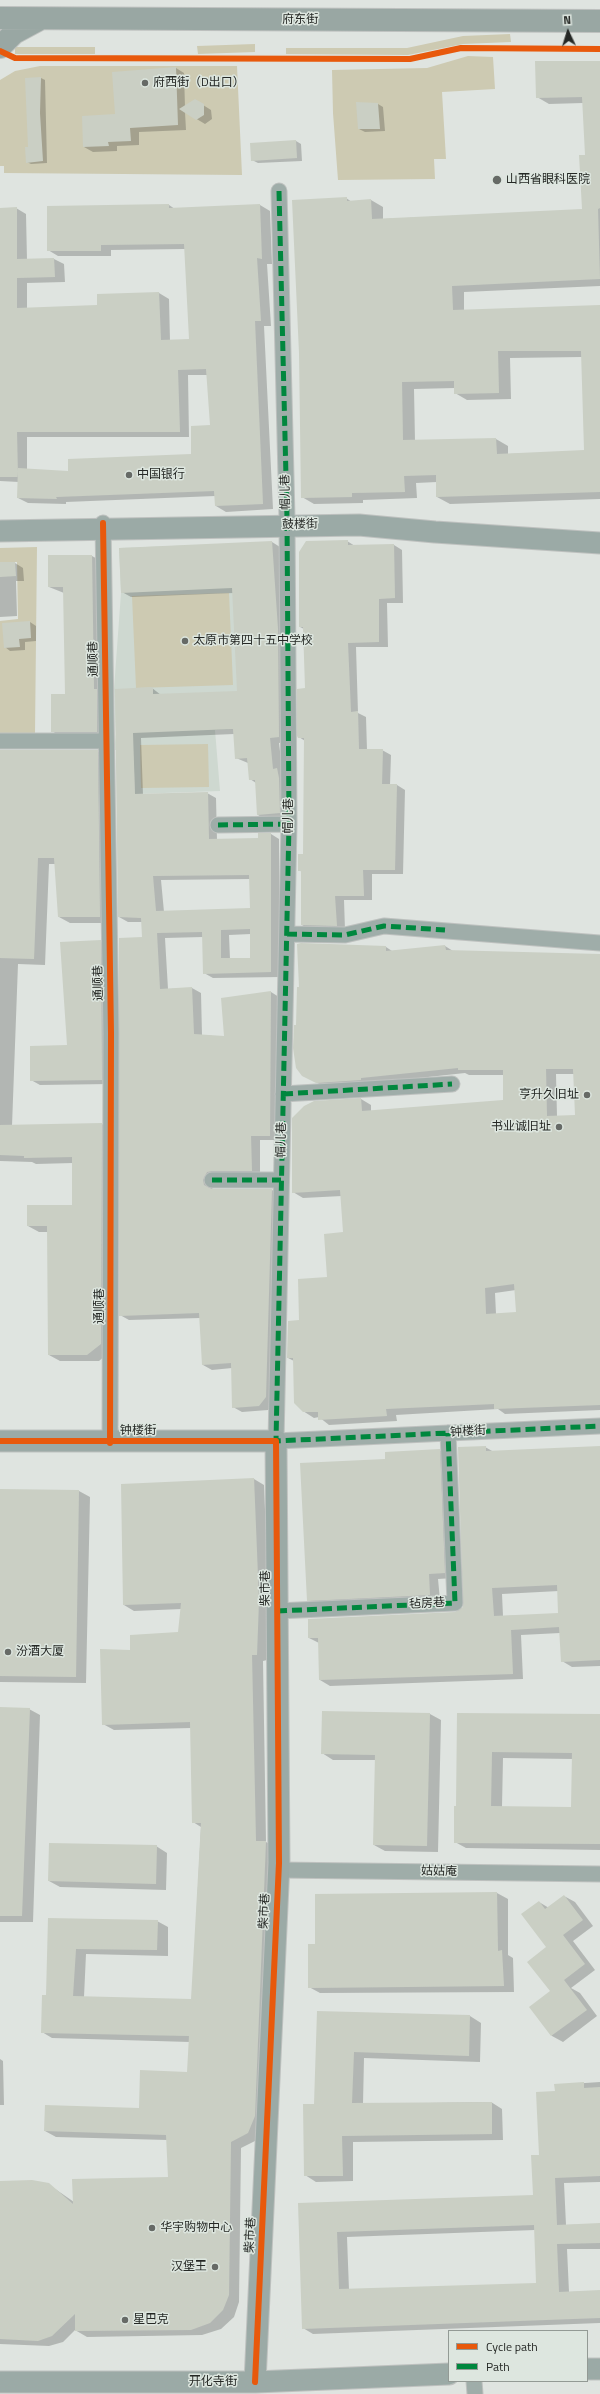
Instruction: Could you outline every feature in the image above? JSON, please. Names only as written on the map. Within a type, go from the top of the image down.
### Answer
[{"type":"main road","name":"府东街","points":[[0,18],[600,21]]},
{"type":"main road","points":[[0,47],[14,33],[40,19]]},
{"type":"street","name":"帽儿巷","points":[[276,1441],[289,824],[287,521],[279,191]]},
{"type":"street","name":"鼓楼街","points":[[0,532],[103,526],[357,518],[600,530]]},
{"type":"street","name":"鼓楼街","points":[[287,521],[600,543]]},
{"type":"street","name":"鼓楼街","points":[[0,524],[103,526]]},
{"type":"street","name":"通顺巷","points":[[103,526],[111,1040],[110,1443]]},
{"type":"street","points":[[0,741],[106,741]]},
{"type":"street","points":[[218,825],[289,824]]},
{"type":"street","points":[[287,934],[345,935],[384,926],[600,943]]},
{"type":"street","points":[[283,1094],[452,1084]]},
{"type":"street","points":[[212,1180],[281,1180]]},
{"type":"street","name":"钟楼街","points":[[0,1441],[110,1443],[276,1441],[600,1426]]},
{"type":"street","name":"毡房巷","points":[[277,1611],[455,1603],[448,1433]]},
{"type":"street","name":"柴市巷","points":[[255,2382],[279,1867],[276,1441]]},
{"type":"street","name":"姑姑庵","points":[[279,1867],[600,1868]]},
{"type":"street","name":"姑姑庵","points":[[279,1867],[600,1874]]},
{"type":"street","points":[[588,2369],[600,2369]]},
{"type":"street","name":"开化寺街","points":[[0,2382],[255,2382],[448,2374]]},
{"type":"street","points":[[474,2382],[475,2394]]},
{"type":"shaded area","points":[[510,34],[511,42],[463,44],[408,55],[286,54],[286,48],[407,48],[463,36]]},
{"type":"shaded area","points":[[255,44],[255,52],[198,54],[197,46]]},
{"type":"shaded area","points":[[15,47],[95,47],[95,54],[15,54]]},
{"type":"shaded area","points":[[468,56],[493,57],[495,89],[442,92],[446,159],[434,159],[435,179],[338,180],[333,113],[332,70],[427,68]]},
{"type":"shaded area","points":[[40,66],[237,66],[242,175],[4,173],[4,166],[0,166],[0,80],[15,71]]},
{"type":"shaded area","name":"太原市第四十五中学校","points":[[249,543],[257,728],[215,730],[220,791],[135,794],[133,750],[114,750],[116,734],[114,689],[121,593],[119,548]]},
{"type":"shaded area","points":[[37,547],[35,733],[0,736],[0,621],[18,619],[17,562],[0,562],[0,548]]},
{"type":"shaded area","points":[[229,593],[233,685],[136,688],[132,596]]},
{"type":"shaded area","points":[[208,744],[209,787],[141,788],[140,745]]},
{"type":"building","points":[[535,61],[600,61],[600,208],[598,209],[600,279],[452,286],[453,310],[600,305],[600,492],[436,497],[436,475],[404,476],[405,492],[352,493],[352,497],[301,498],[299,353],[292,200],[347,197],[347,201],[371,199],[372,219],[582,209],[579,155],[585,155],[582,97],[536,98]],"holes":[[[498,351],[581,351],[584,450],[497,454],[496,438],[403,440],[402,382],[454,381],[454,394],[499,393]]]},
{"type":"building","points":[[176,67],[178,125],[130,128],[131,141],[108,142],[109,146],[83,147],[82,116],[115,114],[112,72]]},
{"type":"building","points":[[41,77],[40,113],[43,161],[26,163],[25,147],[28,147],[25,78]]},
{"type":"building","points":[[195,99],[204,104],[204,115],[196,120],[179,109]]},
{"type":"building","points":[[356,102],[378,103],[380,129],[358,129]]},
{"type":"building","points":[[296,140],[297,158],[251,161],[250,143]]},
{"type":"building","points":[[169,204],[169,208],[260,204],[262,259],[257,258],[261,321],[255,321],[263,504],[215,506],[214,491],[56,497],[57,499],[17,498],[18,477],[0,477],[0,208],[17,207],[17,259],[54,258],[55,277],[17,278],[17,308],[97,305],[97,294],[159,292],[161,340],[189,339],[184,244],[101,245],[101,251],[47,251],[47,206]],"holes":[[[206,369],[210,425],[191,426],[191,454],[68,459],[68,471],[18,468],[18,472],[17,432],[180,432],[178,370]]]},
{"type":"building","points":[[348,540],[348,545],[394,544],[395,598],[379,599],[379,642],[348,643],[351,712],[358,711],[359,749],[383,749],[382,784],[397,784],[395,870],[363,870],[364,896],[335,896],[337,926],[301,925],[301,871],[298,871],[298,854],[303,854],[304,738],[298,738],[297,736],[297,689],[305,688],[303,627],[299,627],[299,552],[306,541]]},
{"type":"building","points":[[272,541],[278,629],[279,737],[270,738],[273,769],[277,768],[279,778],[280,813],[257,815],[255,780],[249,780],[247,758],[235,759],[233,729],[133,733],[135,794],[208,792],[209,839],[258,838],[258,833],[271,833],[271,972],[203,974],[202,932],[157,933],[160,989],[192,987],[194,1034],[224,1036],[221,998],[271,991],[270,1136],[251,1136],[252,1171],[212,1171],[207,1172],[203,1180],[204,1185],[212,1189],[272,1189],[266,1397],[259,1406],[232,1408],[231,1363],[202,1365],[199,1313],[119,1316],[119,938],[142,937],[141,918],[118,917],[115,689],[153,687],[153,694],[237,691],[232,588],[121,593],[119,548]],"holes":[[[249,875],[250,908],[156,911],[153,876]],[[250,929],[250,958],[221,958],[221,930]]]},
{"type":"building","points":[[48,555],[92,555],[94,689],[97,689],[97,732],[51,732],[51,694],[65,694],[63,587],[48,587]]},
{"type":"building","points":[[0,562],[15,562],[16,576],[0,577]]},
{"type":"building","points":[[30,621],[31,638],[19,639],[20,647],[4,648],[2,623]]},
{"type":"building","points":[[0,750],[98,750],[100,917],[58,917],[54,858],[38,858],[34,959],[0,958]]},
{"type":"building","points":[[101,940],[102,1080],[30,1081],[30,1046],[67,1045],[60,942]]},
{"type":"building","points":[[297,944],[386,946],[386,951],[445,945],[446,950],[600,954],[600,1405],[494,1409],[494,1404],[386,1409],[387,1416],[318,1420],[318,1412],[303,1412],[294,1403],[293,1358],[287,1358],[288,1321],[299,1320],[298,1279],[327,1277],[324,1234],[343,1232],[340,1190],[292,1193],[292,1118],[304,1106],[314,1101],[361,1098],[362,1111],[503,1100],[503,1070],[458,1070],[458,1068],[361,1078],[361,1080],[316,1083],[302,1076],[296,1068],[293,1048],[294,1025],[296,1025],[297,987],[299,987]],"holes":[[[546,1069],[573,1069],[575,1115],[547,1116]],[[514,1284],[516,1312],[486,1314],[485,1288]]]},
{"type":"building","points":[[102,1123],[101,1344],[87,1355],[48,1355],[47,1226],[27,1226],[27,1205],[72,1205],[72,1157],[24,1158],[24,1156],[0,1155],[0,1125]]},
{"type":"building","points":[[486,1446],[486,1451],[600,1446],[600,1660],[561,1662],[559,1627],[511,1630],[513,1674],[319,1680],[318,1638],[308,1638],[308,1619],[455,1612],[463,1607],[458,1447]],"holes":[[[557,1585],[558,1613],[494,1616],[492,1588]]]},
{"type":"building","points":[[440,1449],[445,1573],[429,1574],[430,1595],[307,1601],[300,1463],[385,1459],[385,1452]]},
{"type":"building","points":[[254,1478],[259,1601],[257,1655],[252,1655],[256,1841],[266,1841],[255,2116],[248,2133],[231,2142],[229,2295],[223,2310],[210,2323],[191,2330],[75,2331],[75,2314],[52,2336],[38,2341],[0,2339],[0,2181],[32,2180],[49,2183],[73,2204],[72,2179],[168,2177],[166,2135],[44,2131],[45,2105],[139,2108],[140,2070],[187,2072],[189,2036],[41,2033],[42,1995],[46,1995],[48,1918],[158,1920],[157,1950],[76,1949],[73,1996],[191,1999],[201,1823],[192,1823],[190,1722],[102,1725],[100,1649],[130,1650],[130,1635],[178,1632],[181,1603],[123,1605],[121,1484]]},
{"type":"building","points":[[0,1489],[79,1490],[76,1677],[0,1676]]},
{"type":"building","points":[[0,1707],[30,1708],[22,1916],[0,1916]]},
{"type":"building","points":[[322,1711],[430,1713],[427,1846],[373,1845],[375,1755],[321,1754]]},
{"type":"building","points":[[457,1713],[600,1714],[600,1844],[454,1843],[454,1806],[456,1806]],"holes":[[[492,1752],[572,1753],[571,1807],[491,1806]]]},
{"type":"building","points":[[49,1843],[157,1845],[156,1884],[48,1881]]},
{"type":"building","points":[[497,1892],[498,1951],[502,1950],[504,1986],[308,1988],[308,1944],[315,1944],[315,1894]]},
{"type":"building","points":[[564,1895],[583,1920],[563,1935],[585,1964],[564,1980],[587,2010],[551,2036],[529,2007],[550,1991],[527,1962],[546,1947],[521,1914],[539,1901],[545,1909]]},
{"type":"building","points":[[317,2011],[470,2015],[469,2056],[354,2052],[352,2103],[492,2102],[492,2134],[342,2136],[343,2176],[304,2176],[303,2104],[314,2104]]},
{"type":"building","points":[[584,2082],[584,2088],[600,2087],[600,2176],[555,2178],[557,2225],[600,2223],[600,2243],[557,2244],[559,2292],[600,2290],[600,2318],[302,2329],[298,2203],[533,2195],[531,2155],[539,2155],[536,2092],[555,2091],[554,2084]],"holes":[[[534,2225],[536,2283],[339,2289],[337,2232]]]},
{"type":"marked path","points":[[279,191],[287,518],[289,824],[276,1441],[600,1426]]},
{"type":"marked path","points":[[218,825],[289,824]]},
{"type":"marked path","points":[[287,934],[345,935],[384,926],[445,930]]},
{"type":"marked path","points":[[283,1094],[452,1084]]},
{"type":"marked path","points":[[212,1180],[281,1180]]},
{"type":"marked path","points":[[277,1611],[455,1603],[448,1433]]},
{"type":"cycle path","points":[[0,51],[15,58],[410,59],[461,48],[600,49]]},
{"type":"cycle path","points":[[103,523],[111,1033],[110,1443]]},
{"type":"cycle path","points":[[0,1441],[276,1441],[279,1863],[255,2382]]},
{"type":"place","name":"府西街（D出口）","points":[[145,83]]},
{"type":"place","name":"山西省眼科医院","points":[[497,180]]},
{"type":"place","name":"中国银行","points":[[129,475]]},
{"type":"place","name":"太原市第四十五中学校","points":[[185,641]]},
{"type":"place","name":"亨升久旧址","points":[[587,1095]]},
{"type":"place","name":"书业诚旧址","points":[[559,1127]]},
{"type":"place","name":"汾酒大厦","points":[[8,1652]]},
{"type":"place","name":"华宇购物中心","points":[[152,2228]]},
{"type":"place","name":"汉堡王","points":[[215,2267]]},
{"type":"place","name":"星巴克","points":[[125,2320]]}]
